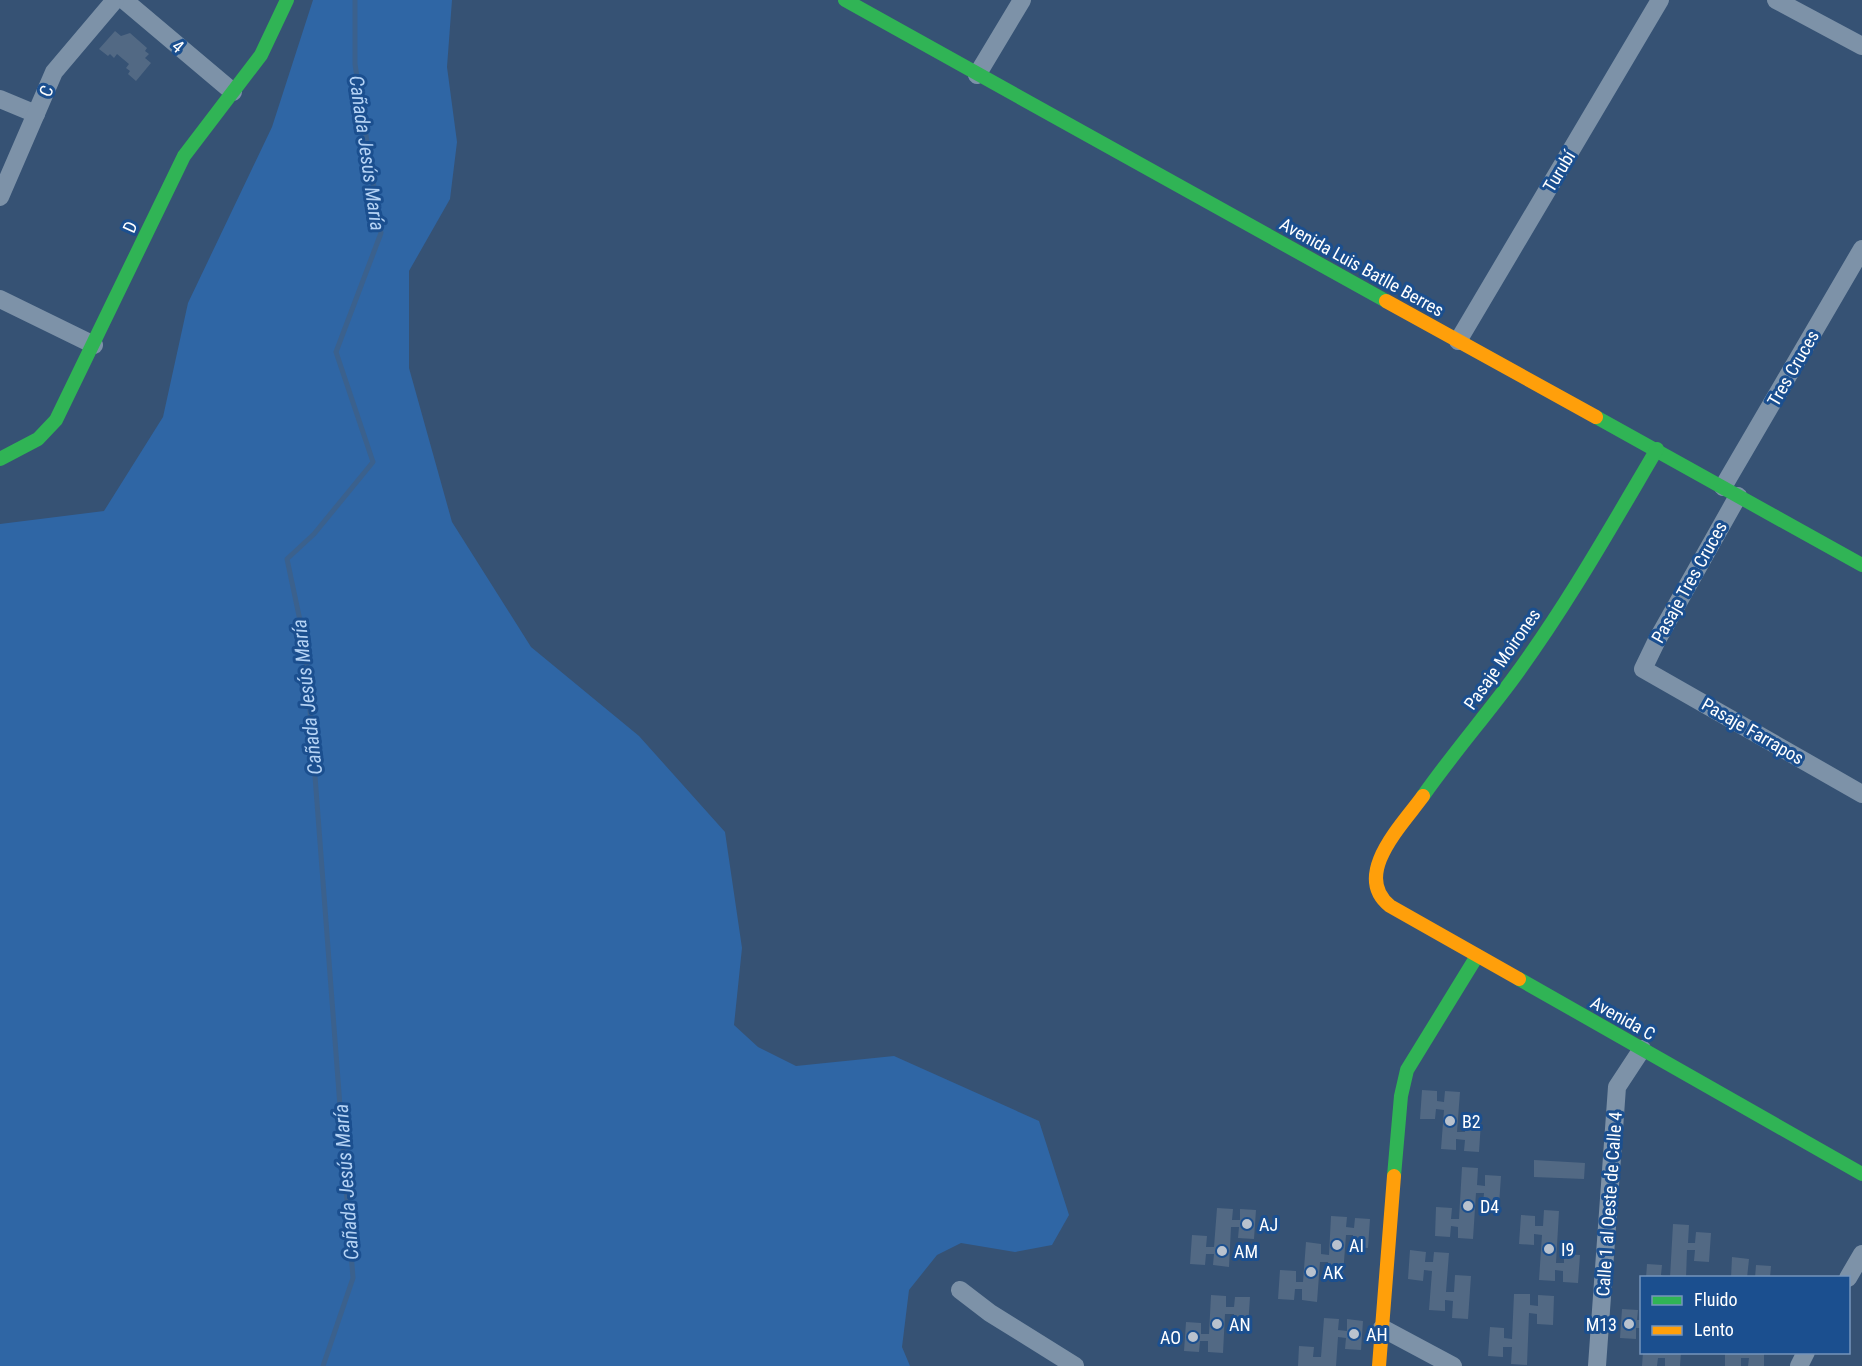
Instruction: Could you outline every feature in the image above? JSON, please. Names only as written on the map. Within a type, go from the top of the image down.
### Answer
[{"type":"street","name":"C","points":[[0,197],[54,72],[115,0]]},
{"type":"street","name":"4","points":[[124,0],[233,92]]},
{"type":"street","name":"D","points":[[0,459],[48,431],[94,345],[184,156],[201,127],[233,92],[271,38],[286,0]]},
{"type":"street","name":"Avenida Luis Batlle Berres","points":[[845,0],[976,75],[1656,449],[1862,565]]},
{"type":"street","points":[[976,75],[1022,0]]},
{"type":"street","name":"Turubí","points":[[1458,341],[1660,0]]},
{"type":"street","points":[[1776,0],[1862,46]]},
{"type":"street","points":[[0,99],[36,114]]},
{"type":"street","name":"Tres Cruces","points":[[1730,491],[1862,249]]},
{"type":"street","points":[[0,299],[94,345]]},
{"type":"street","name":"Pasaje Moirones","points":[[1374,886],[1376,870],[1383,854],[1454,752],[1512,680],[1589,564],[1656,449]]},
{"type":"street","name":"Pasaje Tres Cruces","points":[[1643,669],[1730,491]]},
{"type":"street","name":"Pasaje Farrapos","points":[[1643,669],[1862,794]]},
{"type":"street","name":"Avenida C","points":[[1374,886],[1379,898],[1390,906],[1862,1174]]},
{"type":"street","points":[[1379,1366],[1401,1096],[1407,1070],[1477,956]]},
{"type":"street","name":"Calle 1 al Oeste de Calle 4","points":[[1597,1366],[1617,1087],[1642,1049]]},
{"type":"street","points":[[1849,1276],[1862,1254]]},
{"type":"street","points":[[960,1290],[990,1313],[1075,1366]]},
{"type":"street","points":[[1382,1328],[1453,1366]]},
{"type":"shaded area","points":[[313,0],[452,0],[447,67],[457,142],[450,199],[409,271],[409,368],[452,522],[531,647],[639,736],[725,832],[742,948],[734,1025],[758,1047],[796,1066],[894,1056],[1039,1121],[1069,1215],[1052,1245],[1015,1252],[961,1243],[937,1255],[909,1290],[902,1347],[910,1366],[0,1366],[0,524],[104,511],[163,417],[188,303],[272,127]]},
{"type":"building","points":[[115,31],[121,36],[130,33],[147,48],[145,51],[149,54],[145,58],[151,63],[136,81],[128,74],[130,71],[126,68],[129,64],[117,54],[114,58],[99,49]]},
{"type":"building","points":[[1422,1090],[1437,1091],[1437,1101],[1444,1102],[1445,1091],[1460,1092],[1457,1132],[1465,1132],[1466,1121],[1481,1122],[1479,1152],[1464,1151],[1465,1140],[1456,1139],[1456,1150],[1441,1149],[1444,1110],[1436,1109],[1435,1119],[1420,1119]]},
{"type":"building","points":[[1534,1160],[1585,1163],[1584,1179],[1534,1177]]},
{"type":"building","points":[[1462,1167],[1478,1168],[1477,1185],[1485,1186],[1485,1175],[1501,1176],[1499,1205],[1483,1204],[1484,1193],[1476,1193],[1473,1239],[1458,1238],[1458,1227],[1451,1226],[1450,1237],[1435,1236],[1436,1207],[1452,1208],[1451,1219],[1459,1219]]},
{"type":"building","points":[[1217,1208],[1233,1209],[1232,1220],[1240,1220],[1240,1209],[1256,1210],[1254,1239],[1238,1238],[1239,1227],[1231,1227],[1229,1267],[1213,1265],[1214,1254],[1206,1254],[1205,1265],[1190,1264],[1192,1235],[1207,1236],[1206,1247],[1214,1247]]},
{"type":"building","points":[[1544,1210],[1559,1211],[1556,1263],[1564,1263],[1564,1254],[1580,1255],[1578,1283],[1563,1282],[1563,1271],[1555,1270],[1555,1281],[1539,1280],[1542,1235],[1534,1234],[1534,1245],[1519,1244],[1521,1215],[1535,1216],[1535,1226],[1543,1226]]},
{"type":"building","points":[[1331,1216],[1347,1217],[1346,1227],[1354,1228],[1355,1218],[1370,1219],[1368,1248],[1353,1247],[1353,1235],[1346,1235],[1343,1275],[1327,1274],[1328,1262],[1320,1262],[1317,1302],[1302,1300],[1302,1289],[1295,1289],[1294,1300],[1278,1299],[1280,1270],[1296,1271],[1296,1282],[1303,1282],[1306,1242],[1321,1244],[1321,1254],[1329,1255]]},
{"type":"building","points":[[1673,1224],[1689,1225],[1688,1243],[1695,1243],[1696,1232],[1711,1233],[1709,1262],[1694,1261],[1695,1250],[1687,1250],[1686,1276],[1670,1276]]},
{"type":"building","points":[[1410,1250],[1426,1252],[1425,1262],[1433,1262],[1434,1252],[1449,1253],[1446,1292],[1454,1292],[1455,1275],[1471,1276],[1468,1319],[1452,1318],[1453,1301],[1445,1300],[1445,1311],[1429,1310],[1432,1271],[1424,1270],[1423,1281],[1408,1279]]},
{"type":"building","points":[[1732,1257],[1749,1259],[1747,1276],[1731,1276]]},
{"type":"building","points":[[1647,1264],[1662,1265],[1661,1275],[1663,1276],[1646,1276]]},
{"type":"building","points":[[1756,1265],[1771,1266],[1770,1276],[1755,1276]]},
{"type":"building","points":[[1514,1294],[1530,1294],[1530,1305],[1538,1306],[1538,1295],[1554,1296],[1553,1325],[1537,1324],[1537,1314],[1529,1313],[1527,1365],[1511,1364],[1512,1347],[1503,1347],[1503,1357],[1488,1356],[1490,1327],[1504,1328],[1504,1338],[1512,1339]]},
{"type":"building","points":[[1211,1295],[1226,1296],[1226,1307],[1234,1307],[1235,1297],[1250,1297],[1248,1327],[1233,1326],[1234,1314],[1225,1314],[1223,1353],[1208,1352],[1208,1341],[1200,1341],[1199,1352],[1184,1351],[1186,1322],[1201,1323],[1201,1334],[1209,1334]]},
{"type":"building","name":"M13","points":[[1622,1309],[1638,1310],[1637,1320],[1640,1320],[1640,1328],[1636,1328],[1636,1339],[1620,1338]]},
{"type":"building","points":[[1324,1318],[1339,1319],[1338,1330],[1347,1331],[1347,1319],[1363,1321],[1361,1350],[1345,1349],[1346,1338],[1338,1337],[1336,1366],[1298,1366],[1299,1346],[1314,1347],[1313,1357],[1321,1357]]},
{"type":"building","points":[[1643,1354],[1681,1354],[1680,1366],[1665,1366],[1665,1358],[1658,1358],[1657,1366],[1642,1366]]},
{"type":"building","points":[[1725,1354],[1764,1354],[1764,1366],[1748,1366],[1749,1358],[1741,1358],[1741,1366],[1725,1366]]},
{"type":"waterway","name":"Cañada Jesús María","points":[[323,1366],[353,1278],[305,644],[287,559],[314,534],[373,462],[336,352],[381,233],[355,64],[355,0]]},
{"type":"traffic: fast","points":[[0,459],[38,439],[56,420],[184,156],[261,55],[287,0]]},
{"type":"traffic: fast","points":[[845,0],[1386,301]]},
{"type":"traffic: fast","points":[[1596,417],[1862,565]]},
{"type":"traffic: fast","points":[[1423,796],[1512,680],[1551,624],[1657,449]]},
{"type":"traffic: fast","points":[[1394,1176],[1401,1096],[1407,1070],[1477,956]]},
{"type":"traffic: fast","points":[[1519,979],[1862,1174]]},
{"type":"traffic: slow","points":[[1386,301],[1596,417]]},
{"type":"traffic: slow","points":[[1423,796],[1384,850],[1378,865],[1376,880],[1379,894],[1390,906],[1519,979]]},
{"type":"traffic: slow","points":[[1379,1366],[1394,1176]]},
{"type":"place","name":"B2","points":[[1450,1121]]},
{"type":"place","name":"D4","points":[[1468,1206]]},
{"type":"place","name":"AJ","points":[[1247,1224]]},
{"type":"place","name":"AI","points":[[1337,1245]]},
{"type":"place","name":"I9","points":[[1549,1249]]},
{"type":"place","name":"AM","points":[[1222,1251]]},
{"type":"place","name":"AK","points":[[1311,1272]]},
{"type":"place","name":"AN","points":[[1217,1324]]},
{"type":"place","name":"M13","points":[[1629,1324]]},
{"type":"place","name":"AH","points":[[1354,1334]]},
{"type":"place","name":"AO","points":[[1193,1337]]}]
